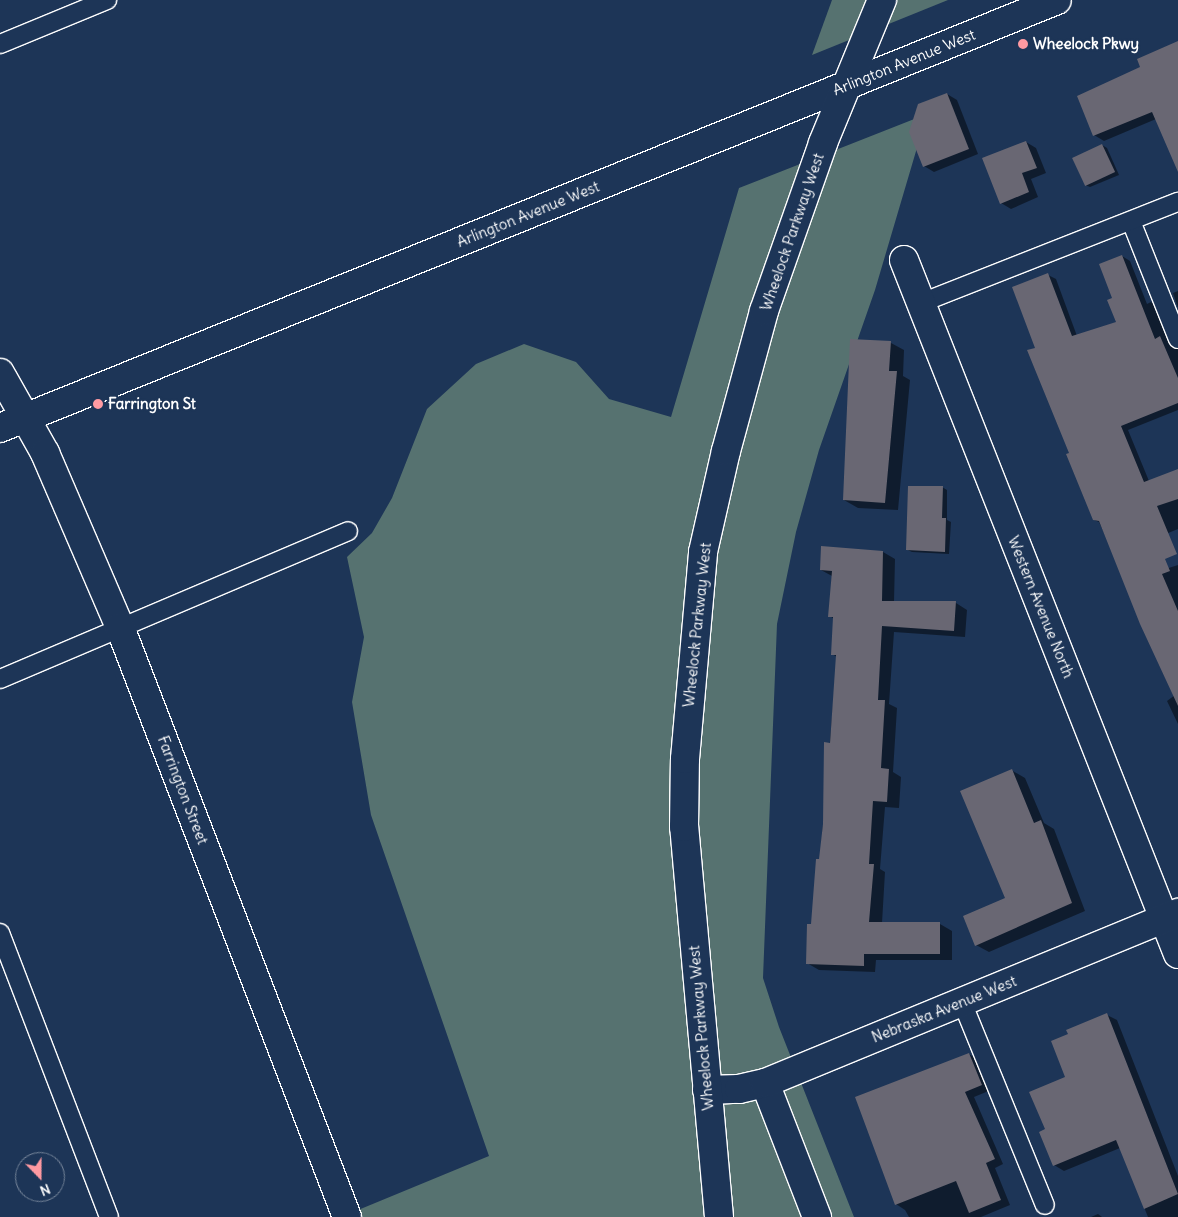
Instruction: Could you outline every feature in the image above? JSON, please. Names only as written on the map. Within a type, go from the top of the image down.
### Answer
[{"type":"street","name":"Wheelock Parkway West","points":[[719,1217],[706,1090],[684,827],[687,721],[703,552],[756,337],[823,143],[882,0]]},
{"type":"street","name":"Arlington Avenue West","points":[[0,428],[1057,0]]},
{"type":"street","name":"Western Avenue North","points":[[904,260],[1171,916],[1178,954]]},
{"type":"street","name":"Farrington Street","points":[[0,373],[6,387],[27,417],[120,626],[347,1217]]},
{"type":"street","name":"Nebraska Avenue West","points":[[706,1090],[765,1083],[1171,916]]},
{"type":"street","points":[[765,1083],[817,1217]]},
{"type":"lane","points":[[0,44],[107,0]]},
{"type":"lane","points":[[921,304],[1178,202]]},
{"type":"lane","points":[[1131,221],[1178,339]]},
{"type":"lane","points":[[0,679],[120,626],[348,531]]},
{"type":"lane","points":[[0,932],[109,1217]]},
{"type":"lane","points":[[962,1002],[1045,1205]]},
{"type":"green space","points":[[832,0],[948,0],[812,55]]},
{"type":"green space","points":[[927,114],[875,290],[819,450],[796,532],[777,624],[763,978],[779,1027],[854,1217],[347,1217],[346,1215],[489,1156],[371,815],[352,702],[364,637],[347,557],[372,533],[392,498],[427,409],[476,364],[524,344],[576,362],[609,399],[671,417],[739,188]]},
{"type":"building","points":[[1178,41],[1178,172],[1152,112],[1093,136],[1077,96],[1140,67],[1137,59]]},
{"type":"building","points":[[947,93],[969,149],[923,167],[909,132],[918,104]]},
{"type":"building","points":[[1026,141],[1037,168],[1022,173],[1029,192],[1000,204],[982,158]]},
{"type":"building","points":[[1102,144],[1115,172],[1085,186],[1072,158]]},
{"type":"building","points":[[1122,255],[1155,339],[1160,336],[1178,378],[1178,403],[1121,426],[1144,482],[1178,469],[1178,499],[1157,506],[1177,554],[1165,559],[1170,571],[1162,574],[1178,611],[1178,706],[1140,624],[1099,521],[1093,520],[1066,454],[1069,453],[1027,350],[1035,348],[1012,287],[1048,273],[1072,336],[1116,322],[1107,300],[1112,298],[1099,264]]},
{"type":"building","points":[[850,339],[891,341],[889,371],[897,371],[885,503],[843,500]]},
{"type":"building","points":[[908,486],[943,486],[942,518],[946,518],[945,552],[906,550]]},
{"type":"building","points":[[821,546],[883,551],[882,601],[956,601],[954,631],[882,626],[878,700],[885,700],[881,768],[889,769],[887,802],[873,801],[869,864],[874,864],[869,922],[940,922],[940,954],[864,954],[864,966],[806,964],[807,924],[811,924],[816,859],[819,859],[823,824],[824,742],[830,743],[836,655],[831,655],[833,617],[828,617],[832,571],[820,570]]},
{"type":"building","points":[[1012,769],[1034,823],[1041,820],[1072,903],[975,946],[963,916],[1005,898],[960,791]]},
{"type":"building","points":[[1107,1013],[1178,1194],[1144,1209],[1116,1140],[1053,1166],[1039,1132],[1045,1129],[1029,1092],[1065,1077],[1051,1041],[1068,1034],[1066,1030]]},
{"type":"building","points":[[969,1053],[982,1085],[965,1092],[995,1159],[986,1163],[1001,1200],[969,1213],[956,1181],[895,1205],[855,1097]]},
{"type":"place","name":"Wheelock Pkwy","points":[[1023,44]]},
{"type":"place","name":"Farrington St","points":[[98,404]]}]
